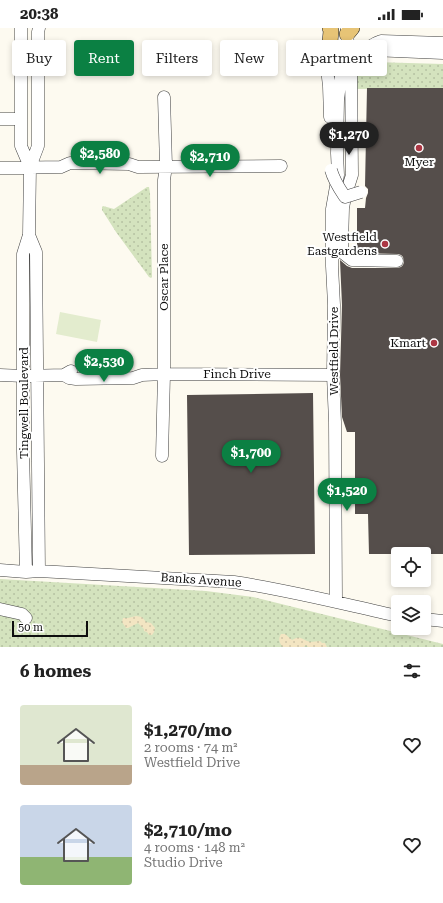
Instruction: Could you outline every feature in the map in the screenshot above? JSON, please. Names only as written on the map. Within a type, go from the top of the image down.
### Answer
[{"type":"main road","points":[[330,28],[330,40]]},
{"type":"street","name":"Tingwell Boulevard","points":[[21,28],[21,146],[30,167]]},
{"type":"street","name":"Tingwell Boulevard","points":[[26,572],[23,451],[23,254],[29,235],[30,167],[38,146],[39,28]]},
{"type":"street","name":"Westfield Drive","points":[[344,40],[346,29]]},
{"type":"street","points":[[387,41],[443,43]]},
{"type":"street","points":[[387,51],[443,53]]},
{"type":"street","points":[[327,76],[329,86],[331,170],[344,202]]},
{"type":"street","name":"Westfield Drive","points":[[336,601],[332,209],[338,175],[338,100],[335,82],[337,76]]},
{"type":"street","points":[[351,76],[352,175],[344,202],[343,253],[352,260],[397,261]]},
{"type":"street","name":"Oscar Place","points":[[162,456],[164,374],[164,180],[166,166],[164,97]]},
{"type":"street","points":[[0,119],[21,119]]},
{"type":"street","points":[[0,168],[61,167],[70,171],[129,171],[138,167],[166,166],[280,166]]},
{"type":"street","points":[[344,202],[363,192],[356,184],[352,175]]},
{"type":"street","name":"Tingwell Boulevard","points":[[29,235],[36,252],[40,571]]},
{"type":"street","name":"Finch Drive","points":[[0,375],[64,375],[69,378],[76,379],[133,378],[142,375],[164,374],[333,375]]},
{"type":"street","name":"Banks Avenue","points":[[0,570],[234,582],[271,587],[391,614]]},
{"type":"street","points":[[0,609],[22,614],[26,618]]},
{"type":"street","points":[[431,620],[443,621]]},
{"type":"green space","points":[[387,62],[443,64],[443,88],[356,89],[356,76],[387,76]]},
{"type":"green space","points":[[149,187],[150,193],[151,278],[116,232],[102,210],[103,206],[114,209]]},
{"type":"green space","points":[[60,312],[101,320],[97,342],[56,334]]},
{"type":"green space","points":[[0,579],[206,591],[253,597],[391,631],[391,635],[407,635],[443,644],[443,647],[0,647]]},
{"type":"sand","points":[[136,616],[142,617],[146,622],[151,623],[155,628],[152,635],[149,635],[144,631],[138,623],[126,628],[122,622],[123,618]]},
{"type":"sand","points":[[281,634],[285,634],[292,640],[300,638],[310,642],[320,641],[325,643],[327,647],[308,647],[306,645],[304,647],[283,647],[279,641]]},
{"type":"building","name":"Westfield Eastgardens","points":[[367,88],[443,88],[443,554],[431,554],[431,547],[391,547],[391,554],[369,554],[368,514],[355,514],[355,432],[347,432],[342,417],[340,375],[342,305],[340,260],[352,268],[397,268],[401,267],[404,262],[403,257],[398,254],[357,253],[357,208],[365,208],[368,189],[365,186]]},
{"type":"building","points":[[313,393],[315,554],[189,555],[187,395]]},
{"type":"place","name":"Myer","points":[[419,148]]},
{"type":"place","name":"Westfield Eastgardens","points":[[385,244]]},
{"type":"place","name":"Kmart","points":[[434,343]]}]
